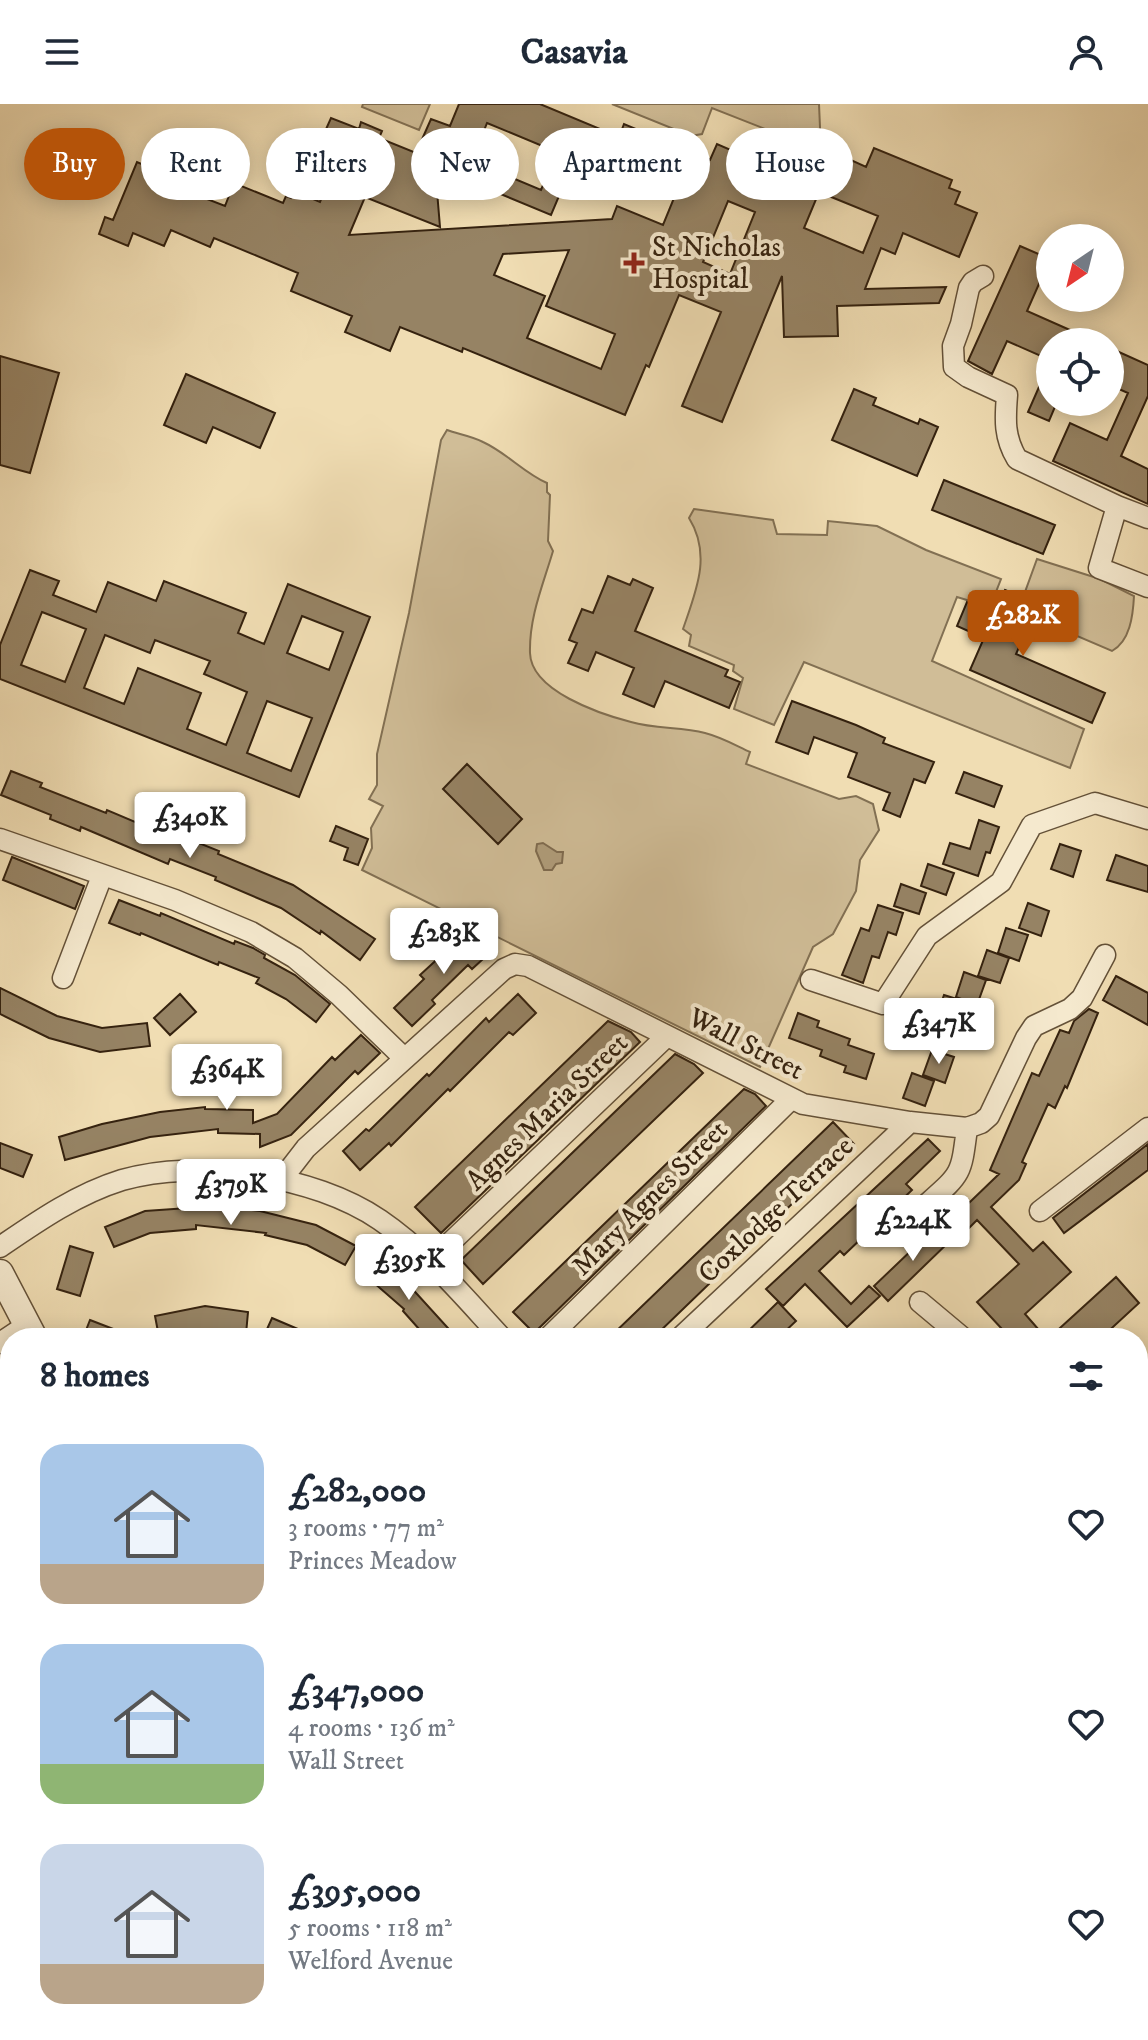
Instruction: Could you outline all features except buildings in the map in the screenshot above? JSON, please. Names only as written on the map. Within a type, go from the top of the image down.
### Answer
[{"type":"street","points":[[983,276],[969,288],[953,346],[954,367],[1007,395],[1005,426],[1009,445],[1017,459],[1148,518]]},
{"type":"street","points":[[1117,506],[1099,568],[1148,587]]},
{"type":"street","points":[[811,980],[883,1004],[927,936],[1001,882],[1032,825],[1095,803],[1148,819]]},
{"type":"street","points":[[0,839],[212,914],[251,932],[295,958],[339,995],[404,1058],[306,1148],[282,1179]]},
{"type":"street","points":[[63,978],[102,876]]},
{"type":"street","points":[[927,1204],[954,1180],[962,1168],[967,1128],[989,1116],[1034,1026],[1070,1009],[1082,998],[1105,955]]},
{"type":"street","name":"Wall Street","points":[[404,1058],[504,969],[515,964],[528,966],[812,1107],[967,1128]]},
{"type":"street","name":"Agnes Maria Street","points":[[431,1261],[667,1036]]},
{"type":"street","name":"Mary Agnes Street","points":[[558,1328],[791,1099]]},
{"type":"street","name":"Coxlodge Terrace","points":[[691,1328],[910,1122]]},
{"type":"street","points":[[1040,1211],[1148,1128]]},
{"type":"street","points":[[0,1247],[88,1193],[124,1180],[161,1173],[251,1173],[282,1179],[325,1194],[377,1218],[431,1261],[493,1328]]},
{"type":"street","points":[[0,1273],[28,1328]]},
{"type":"street","points":[[920,1302],[951,1328]]},
{"type":"shaded area","points":[[363,104],[430,104],[420,128],[362,107]]},
{"type":"shaded area","points":[[612,104],[819,104],[820,128],[763,128],[712,108],[704,128],[671,128]]},
{"type":"shaded area","points":[[447,430],[492,447],[547,483],[550,495],[548,541],[553,551],[537,601],[530,640],[533,667],[542,679],[586,707],[640,724],[711,735],[750,752],[746,764],[839,799],[856,796],[873,804],[879,830],[860,860],[856,891],[833,934],[813,947],[760,1067],[362,870],[372,848],[371,828],[383,806],[369,799],[377,785],[377,754],[409,613],[441,440]]},
{"type":"shaded area","points":[[694,509],[773,520],[777,534],[827,535],[828,521],[877,526],[926,550],[1001,579],[990,607],[957,597],[932,661],[1084,729],[1070,768],[804,662],[774,725],[734,709],[743,678],[733,671],[734,665],[689,646],[691,635],[683,629],[700,573],[700,546],[689,518]]},
{"type":"shaded area","points":[[1037,559],[1100,579],[1134,596],[1129,627],[1118,647],[1112,651],[1042,621],[1050,603],[1025,592]]},
{"type":"shaded area","points":[[543,843],[557,852],[563,852],[562,863],[556,864],[552,870],[544,870],[536,851],[537,844]]},
{"type":"place","name":"St Nicholas Hospital","points":[[634,263]]}]
